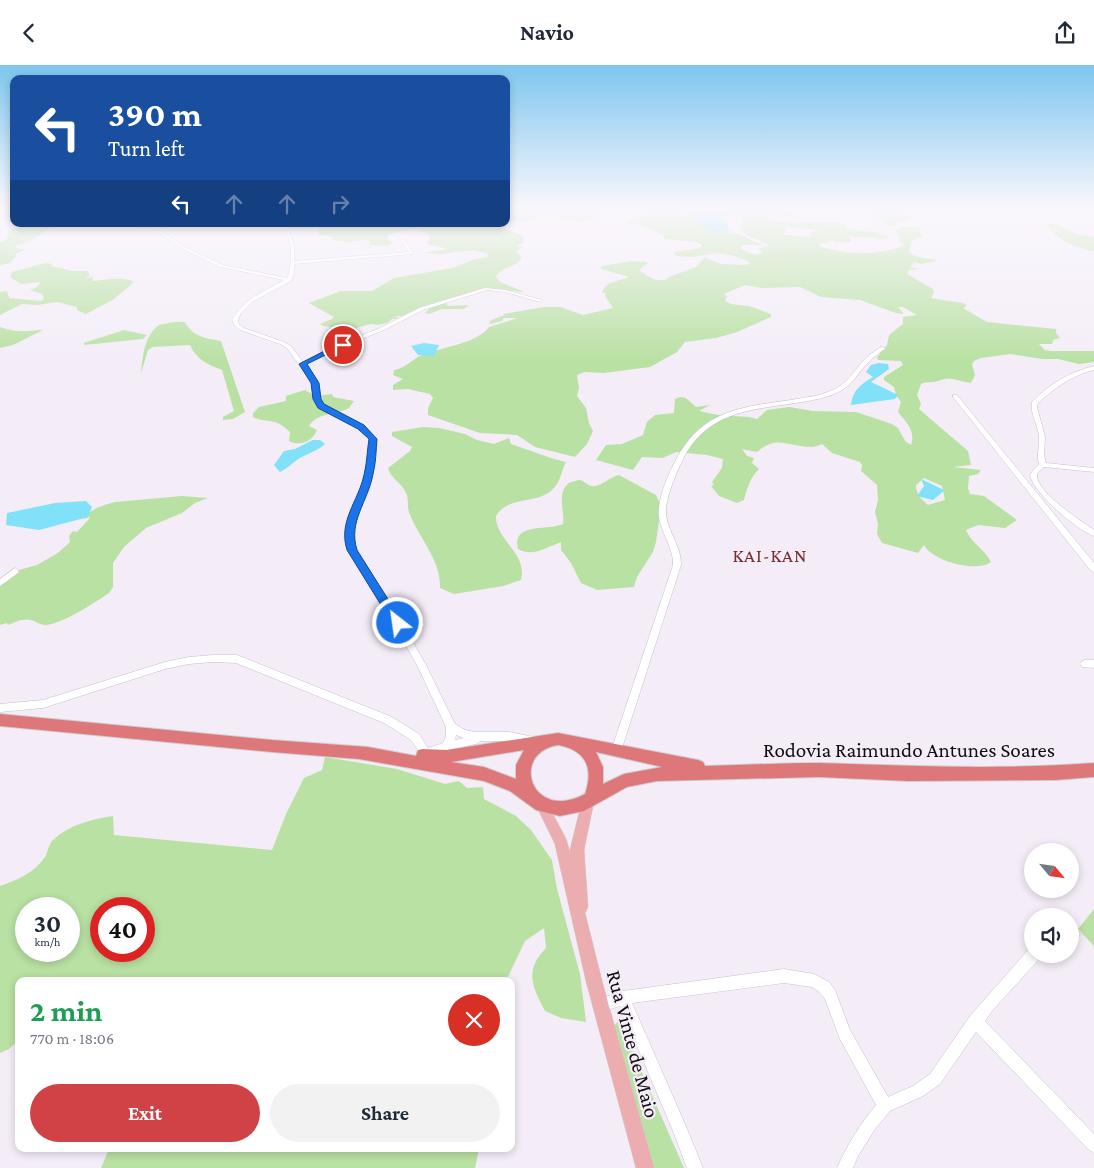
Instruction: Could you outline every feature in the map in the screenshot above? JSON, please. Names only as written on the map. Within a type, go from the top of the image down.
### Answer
[{"type":"highway","points":[[0,720],[272,746],[361,753],[424,754],[447,757],[542,741],[571,741],[650,759],[723,771]]},
{"type":"highway","points":[[539,803],[524,782],[524,763],[542,741]]},
{"type":"highway","points":[[571,741],[586,751],[597,767],[596,784],[590,799]]},
{"type":"highway","points":[[361,753],[484,774],[500,779],[539,803],[554,809],[570,808],[624,781],[641,777],[658,774],[723,771]]},
{"type":"highway","name":"Rodovia Raimundo Antunes Soares","points":[[723,771],[818,770],[918,774],[1055,773],[1094,770]]},
{"type":"main road","name":"Rua Vinte de Maio","points":[[582,930],[577,850],[590,799]]},
{"type":"main road","name":"Rua Vinte de Maio","points":[[539,803],[562,843],[601,1005],[645,1168]]},
{"type":"street","points":[[208,259],[222,266],[289,280]]},
{"type":"street","points":[[292,259],[293,273],[289,280],[259,295],[240,312],[235,320],[242,329],[285,344],[315,383],[320,406],[361,427],[373,439],[369,475],[350,527],[348,538],[352,550],[381,595],[422,666],[451,727],[451,736],[447,746]]},
{"type":"street","points":[[292,263],[334,259]]},
{"type":"street","points":[[302,364],[334,348],[382,329],[416,311],[445,300],[487,289],[505,291],[540,301]]},
{"type":"street","points":[[616,751],[676,565],[677,554],[668,537],[662,516],[672,476],[694,438],[724,416],[736,411],[819,397],[834,392],[850,382],[864,363],[883,348]]},
{"type":"street","points":[[1042,465],[1040,459],[1042,436],[1034,413],[1035,403],[1057,383],[1079,371],[1094,368]]},
{"type":"street","points":[[955,396],[1094,569]]},
{"type":"street","points":[[1042,465],[1094,470]]},
{"type":"street","points":[[1042,465],[1034,473],[1036,483],[1044,494],[1094,535]]},
{"type":"street","points":[[0,583],[15,571]]},
{"type":"street","points":[[0,708],[48,703],[136,674],[188,660],[212,658],[237,659],[388,719],[415,737],[424,754],[447,746],[499,736]]},
{"type":"street","points":[[451,727],[466,736],[499,736],[542,741]]},
{"type":"street","points":[[845,1168],[870,1124],[885,1106],[918,1091],[935,1079],[987,1005],[1026,963]]},
{"type":"street","points":[[601,1005],[623,998],[784,976],[814,981],[824,987],[830,995],[849,1041],[885,1106]]},
{"type":"street","points":[[623,998],[695,1168]]},
{"type":"street","points":[[976,1021],[1094,1145]]},
{"type":"green space","points":[[0,259],[13,259],[10,263],[0,265]]},
{"type":"green space","points":[[474,259],[521,259],[498,273],[496,277],[500,282],[525,292],[486,289],[448,299],[446,304],[448,306],[469,305],[464,309],[442,309],[429,314],[425,313],[430,308],[425,307],[403,316],[395,316],[399,318],[392,319],[387,323],[371,324],[352,329],[323,326],[320,324],[334,317],[309,303],[341,291],[372,291],[394,278],[452,268]]},
{"type":"green space","points":[[703,259],[710,259],[720,264],[745,265],[751,263],[743,259],[934,260],[937,261],[921,264],[914,262],[911,267],[919,269],[909,270],[907,274],[933,289],[934,292],[931,298],[963,303],[967,306],[963,308],[987,322],[1056,329],[1056,333],[1060,338],[1053,340],[1052,344],[1039,344],[1045,350],[1094,351],[1094,362],[1079,364],[1058,359],[1043,359],[1010,354],[981,358],[972,364],[975,375],[971,383],[947,379],[921,384],[917,395],[921,404],[919,409],[968,451],[971,465],[953,467],[981,470],[978,474],[969,476],[968,488],[970,494],[984,496],[1017,520],[1005,528],[978,525],[966,530],[971,539],[991,562],[984,565],[965,566],[936,556],[924,545],[918,553],[882,543],[877,534],[878,524],[875,512],[878,500],[877,485],[861,471],[862,465],[860,462],[832,453],[822,444],[811,447],[777,443],[764,447],[757,452],[742,449],[747,456],[754,458],[752,463],[759,469],[751,479],[744,500],[737,503],[719,496],[711,486],[714,485],[712,482],[722,468],[723,459],[707,455],[676,452],[663,458],[642,457],[633,470],[596,460],[606,445],[622,444],[643,435],[647,422],[655,415],[674,413],[675,399],[682,397],[696,407],[710,405],[699,411],[757,419],[767,410],[789,407],[813,411],[856,412],[892,424],[898,428],[905,441],[911,445],[911,431],[898,412],[901,402],[896,395],[894,387],[884,380],[884,377],[903,365],[901,361],[878,360],[877,357],[887,345],[889,335],[903,324],[903,317],[917,315],[903,307],[898,307],[904,314],[896,313],[860,300],[821,297],[800,287],[761,288],[745,285],[724,294],[727,296],[725,301],[731,304],[749,306],[771,314],[771,317],[737,332],[716,338],[685,342],[677,352],[650,367],[604,373],[585,372],[577,375],[579,388],[577,396],[586,408],[593,431],[587,444],[575,457],[535,447],[517,435],[480,433],[428,415],[428,408],[433,398],[430,394],[408,389],[393,390],[393,385],[403,379],[393,375],[394,370],[402,368],[422,355],[467,341],[483,333],[489,327],[518,318],[504,318],[502,321],[489,324],[491,320],[505,315],[503,314],[543,307],[560,307],[583,315],[613,308],[605,296],[606,293],[602,293],[604,289],[610,284],[629,277],[600,268],[602,266],[632,261],[647,262],[639,270],[656,280],[665,280],[696,267]],"holes":[[[924,478],[942,486],[945,500],[928,505],[923,501],[919,496],[916,485]]]},
{"type":"green space","points":[[45,263],[73,271],[88,271],[90,276],[84,279],[93,277],[93,281],[120,279],[134,282],[114,299],[86,314],[77,310],[77,307],[57,302],[37,305],[22,304],[0,315],[0,292],[7,291],[9,298],[41,301],[44,299],[42,294],[30,290],[37,287],[41,282],[21,284],[10,277],[12,272]]},
{"type":"green space","points":[[185,322],[196,334],[221,341],[245,412],[233,419],[223,420],[223,417],[234,411],[222,370],[203,361],[190,345],[153,347],[148,350],[141,373],[145,347],[150,335],[159,325]]},
{"type":"green space","points":[[0,327],[16,331],[43,330],[13,345],[0,348]]},
{"type":"green space","points":[[124,330],[147,335],[143,339],[84,345],[84,343]]},
{"type":"green space","points":[[305,390],[315,396],[332,394],[333,397],[354,401],[349,408],[322,416],[313,421],[309,426],[317,430],[315,434],[309,440],[302,443],[289,441],[290,432],[280,424],[253,417],[253,413],[259,407],[286,401],[286,396]]},
{"type":"green space","points":[[423,427],[439,428],[465,434],[477,440],[494,444],[509,438],[511,444],[566,462],[559,480],[552,490],[545,495],[508,505],[501,509],[496,516],[500,532],[520,562],[522,570],[521,580],[503,586],[454,594],[440,588],[437,567],[409,512],[407,495],[402,486],[391,475],[388,468],[410,451],[412,447],[392,436],[392,432]]},
{"type":"green space","points":[[619,475],[656,495],[661,506],[653,552],[637,577],[634,587],[597,590],[581,583],[571,563],[561,550],[561,542],[534,552],[518,549],[517,540],[525,531],[563,524],[562,497],[565,487],[569,483],[580,480],[595,486]]},
{"type":"green space","points":[[182,496],[208,498],[195,503],[182,513],[146,528],[124,547],[113,563],[113,587],[109,593],[61,621],[44,625],[25,620],[8,625],[7,623],[0,625],[0,580],[8,573],[37,565],[58,553],[70,542],[69,536],[73,531],[77,532],[89,519],[90,517],[83,519],[90,512],[98,507],[115,502]]},
{"type":"green space","points":[[325,757],[397,769],[445,784],[459,781],[467,788],[483,787],[484,799],[516,816],[531,830],[552,860],[557,889],[580,974],[586,1022],[561,1018],[545,1011],[537,994],[532,979],[535,964],[546,948],[544,928],[525,941],[508,977],[15,977],[15,1044],[0,1053],[0,886],[30,872],[41,863],[51,842],[59,835],[66,830],[89,821],[113,816],[114,835],[272,850],[286,814],[304,778],[322,770]]},
{"type":"green space","points":[[1094,909],[1094,946],[1079,928]]},
{"type":"green space","points":[[619,1020],[684,1168],[649,1168],[613,1027]]},
{"type":"green space","points":[[108,1152],[478,1152],[475,1168],[101,1168]]},
{"type":"water","points":[[424,343],[439,345],[434,356],[418,355],[411,346]]},
{"type":"water","points":[[879,363],[888,364],[889,369],[871,382],[898,395],[895,399],[851,405],[853,396],[858,388],[873,377],[866,372],[871,365]]},
{"type":"water","points":[[313,440],[320,440],[325,444],[280,472],[274,465],[284,451],[295,449]]},
{"type":"water","points":[[921,479],[945,490],[933,500],[917,496],[924,486]]},
{"type":"water","points":[[86,501],[92,507],[88,517],[39,530],[6,525],[7,513],[55,503]]},
{"type":"district","name":"KAI-KAN","points":[[770,555]]},
{"type":"route","points":[[343,345],[302,364],[315,383],[320,406],[361,427],[373,439],[369,475],[350,527],[348,538],[352,550],[398,623]]}]
